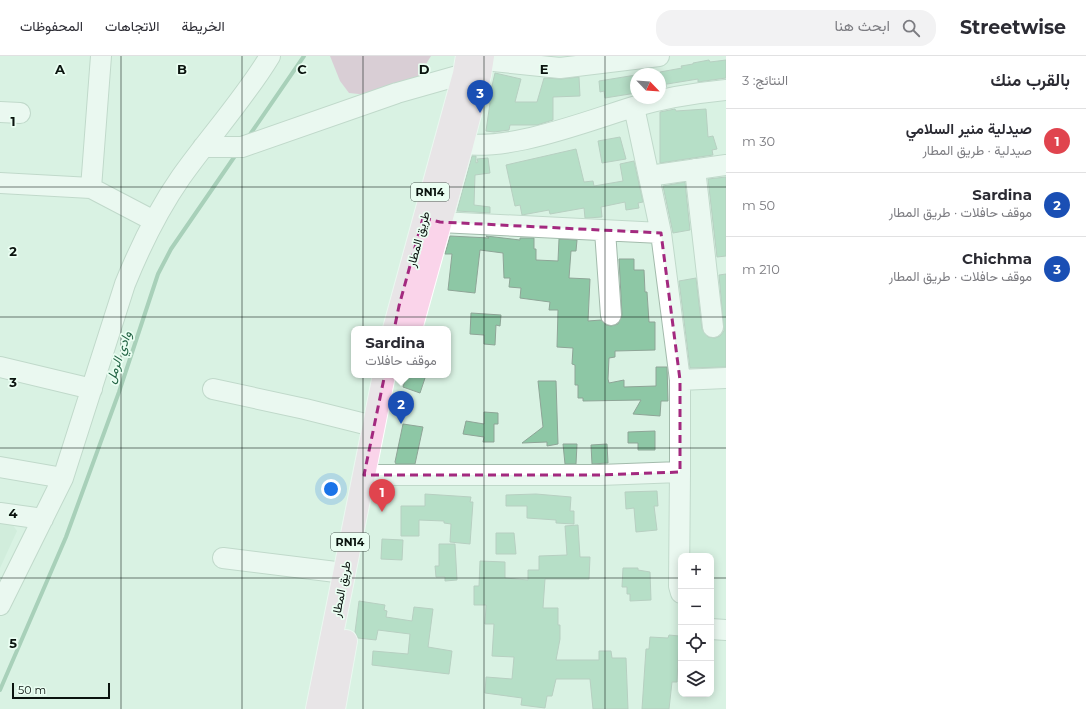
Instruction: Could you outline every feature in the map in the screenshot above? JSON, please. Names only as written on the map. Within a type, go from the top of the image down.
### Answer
[{"type":"main road","name":"طريق المطار","points":[[395,326],[432,220],[475,64]]},
{"type":"main road","name":"طريق المطار","points":[[412,326],[432,220]]},
{"type":"main road","name":"طريق المطار","points":[[334,709],[370,475],[373,426],[383,378]]},
{"type":"main road","name":"طريق المطار","points":[[317,709],[344,573],[398,378]]},
{"type":"street","points":[[91,188],[101,56]]},
{"type":"street","points":[[0,605],[63,478],[125,284],[137,253],[180,178],[240,99],[270,56]]},
{"type":"street","points":[[203,147],[242,147],[475,64],[560,68],[659,56]]},
{"type":"street","points":[[454,142],[507,143],[582,124],[634,107],[681,95],[726,90]]},
{"type":"street","points":[[634,107],[661,233],[680,380],[680,589]]},
{"type":"street","points":[[0,112],[20,113]]},
{"type":"street","points":[[649,176],[726,166]]},
{"type":"street","points":[[695,169],[713,327]]},
{"type":"street","points":[[0,183],[91,188],[154,221]]},
{"type":"street","points":[[432,220],[661,233]]},
{"type":"street","points":[[605,231],[611,315]]},
{"type":"street","points":[[0,368],[92,389]]},
{"type":"street","points":[[680,380],[726,378]]},
{"type":"street","points":[[213,389],[305,409],[373,426]]},
{"type":"street","points":[[0,467],[63,478]]},
{"type":"street","points":[[370,475],[600,476],[680,472]]},
{"type":"street","points":[[0,513],[43,519]]},
{"type":"street","points":[[223,558],[344,573]]},
{"type":"street","points":[[714,629],[726,630]]},
{"type":"highlighted area","points":[[423,218],[440,222],[661,233],[680,380],[680,472],[600,475],[364,475],[399,306]]},
{"type":"shaded area","points":[[330,56],[431,56],[418,77],[368,95],[349,93],[340,81]]},
{"type":"shaded area","points":[[0,517],[8,518],[17,531],[0,568]]},
{"type":"building","points":[[709,60],[710,62],[726,60],[726,78],[698,82],[698,79],[666,84],[666,71],[682,68],[681,66]]},
{"type":"building","points":[[495,73],[521,79],[515,102],[537,102],[544,78],[561,79],[579,77],[580,96],[553,97],[553,120],[537,125],[510,125],[509,130],[494,132],[486,131],[490,103],[488,103]]},
{"type":"building","points":[[630,76],[630,94],[605,98],[604,91],[600,92],[599,81]]},
{"type":"building","points":[[675,109],[676,111],[706,109],[708,137],[713,136],[717,149],[712,150],[713,155],[660,163],[660,112]]},
{"type":"building","points":[[620,137],[626,159],[602,163],[598,141]]},
{"type":"building","points":[[576,149],[584,182],[593,181],[594,186],[623,181],[620,164],[634,161],[643,202],[638,203],[639,208],[626,210],[625,202],[601,207],[602,217],[587,218],[585,218],[584,208],[550,214],[549,210],[522,215],[520,205],[515,206],[506,165]]},
{"type":"building","points":[[472,156],[476,156],[476,163],[478,162],[477,159],[488,158],[490,173],[475,175],[474,205],[490,207],[490,213],[457,211]]},
{"type":"building","points":[[726,177],[726,256],[717,257],[708,179]]},
{"type":"building","points":[[685,182],[690,230],[673,233],[663,186]]},
{"type":"building","points":[[450,236],[489,238],[486,236],[520,240],[520,238],[534,238],[536,260],[558,261],[559,239],[577,240],[576,251],[571,251],[569,278],[590,279],[588,321],[601,320],[606,325],[611,326],[618,324],[622,315],[619,259],[634,259],[634,270],[644,270],[649,322],[655,322],[655,350],[615,351],[615,357],[609,358],[608,379],[609,383],[624,380],[624,387],[656,386],[656,367],[667,367],[668,401],[661,401],[660,416],[633,414],[641,400],[583,401],[583,398],[578,398],[578,385],[575,385],[575,365],[572,364],[573,348],[557,347],[558,310],[549,310],[550,302],[520,298],[521,288],[509,287],[510,278],[504,278],[503,253],[480,250],[475,293],[448,290],[452,254],[445,254]]},
{"type":"building","points":[[726,274],[726,367],[690,368],[679,281],[696,278],[702,329],[708,337],[715,338],[720,336],[724,331],[719,275]]},
{"type":"building","points":[[471,313],[501,315],[500,326],[496,325],[495,345],[484,344],[484,335],[470,334]]},
{"type":"building","points":[[406,378],[425,378],[420,393],[403,387]]},
{"type":"building","points":[[538,381],[556,381],[558,444],[547,446],[547,442],[522,443],[543,427]]},
{"type":"building","points":[[484,412],[498,413],[498,424],[494,424],[494,442],[483,442],[484,437],[463,434],[466,421],[484,424]]},
{"type":"building","points":[[403,424],[423,427],[415,464],[396,464],[395,462]]},
{"type":"building","points":[[655,431],[655,450],[638,450],[638,443],[628,443],[628,432]]},
{"type":"building","points":[[563,444],[577,444],[576,464],[565,464]]},
{"type":"building","points":[[607,444],[608,463],[592,464],[591,445]]},
{"type":"building","points":[[657,491],[658,506],[654,506],[657,530],[636,532],[634,508],[626,509],[625,492]]},
{"type":"building","points":[[425,494],[471,497],[470,502],[473,502],[470,544],[450,542],[451,524],[444,523],[444,521],[419,520],[419,536],[401,536],[401,506],[425,506]]},
{"type":"building","points":[[536,494],[571,497],[570,511],[574,511],[574,524],[556,523],[556,520],[527,518],[527,506],[506,506],[506,495]]},
{"type":"building","points":[[578,525],[580,557],[590,557],[589,579],[545,579],[543,608],[558,608],[560,639],[556,660],[599,660],[599,651],[611,651],[612,658],[626,658],[628,709],[593,709],[590,679],[556,679],[552,696],[547,696],[545,708],[521,705],[522,698],[485,693],[486,677],[512,679],[514,657],[492,656],[494,624],[485,624],[486,605],[474,605],[474,586],[479,586],[480,561],[505,562],[505,578],[528,580],[528,570],[539,570],[539,556],[567,555],[565,526]]},
{"type":"building","points":[[496,533],[514,533],[516,554],[496,554]]},
{"type":"building","points":[[382,539],[403,540],[402,560],[381,559]]},
{"type":"building","points":[[439,544],[455,544],[457,580],[445,581],[445,577],[436,577],[435,566],[439,566]]},
{"type":"building","points":[[623,568],[638,568],[638,570],[650,572],[651,600],[630,601],[630,594],[627,594],[627,587],[622,587]]},
{"type":"building","points":[[359,601],[385,605],[384,610],[387,611],[386,617],[412,621],[414,607],[433,609],[428,647],[452,651],[449,674],[372,665],[373,651],[408,654],[410,634],[378,630],[376,640],[358,638],[355,632]]},
{"type":"building","points":[[669,635],[678,636],[677,682],[672,682],[669,709],[642,709],[646,649],[649,649],[650,637],[668,638]]},
{"type":"waterway","name":"وادي الرمل","points":[[249,136],[304,56]]},
{"type":"waterway","name":"وادي الرمل","points":[[0,690],[66,537],[119,392],[158,274],[171,249],[237,153]]},
{"type":"place","name":"Chichma","points":[[480,113]]},
{"type":"place","name":"Sardina","points":[[401,424]]},
{"type":"place","name":"صيدلية منير السلامي","points":[[382,512]]}]
